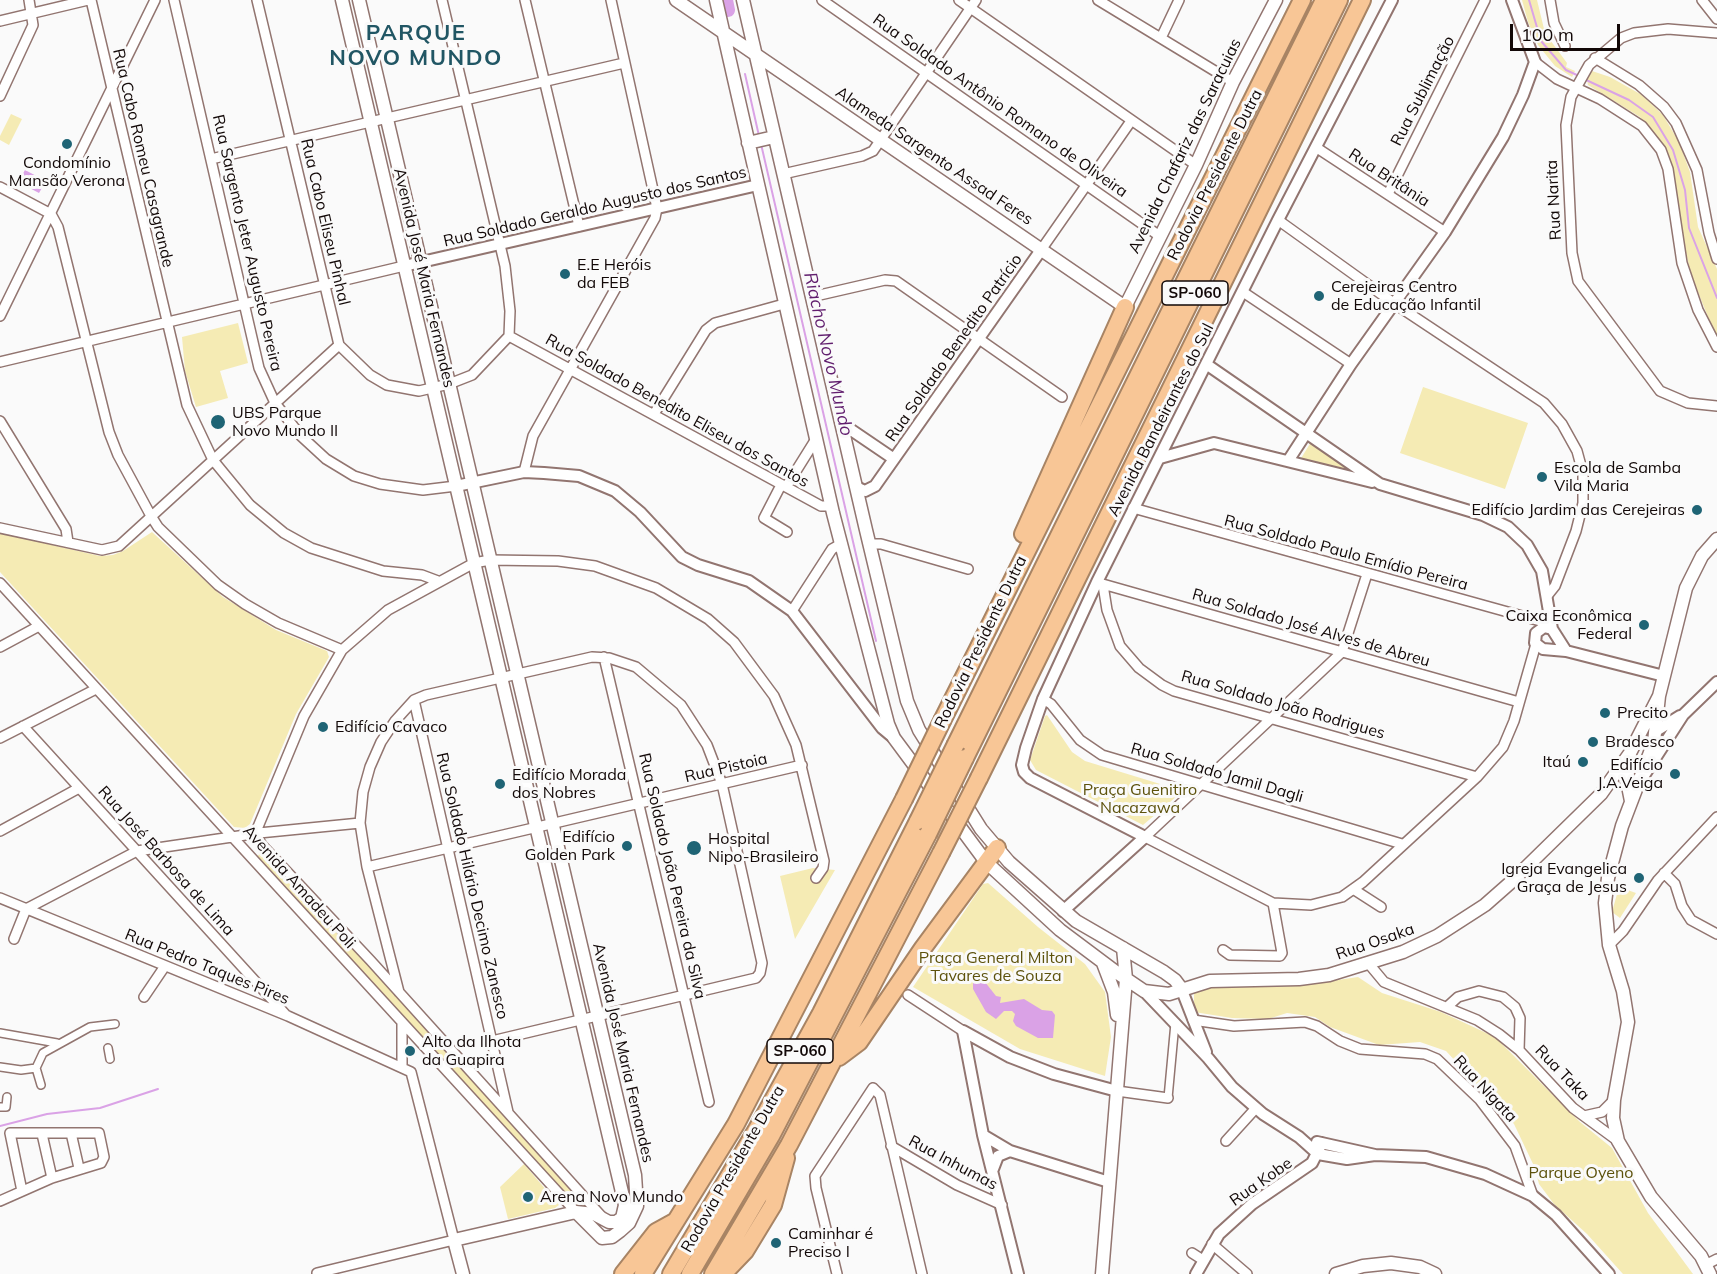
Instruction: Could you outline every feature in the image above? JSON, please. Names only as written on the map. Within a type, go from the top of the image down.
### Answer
[{"type":"highway","name":"Rodovia Presidente Dutra","points":[[643,1274],[736,1124],[904,799],[1302,0]]},
{"type":"highway","name":"Rodovia Presidente Dutra","points":[[690,1274],[771,1136],[1043,584],[1324,0]]},
{"type":"highway","name":"Rodovia Presidente Dutra","points":[[1043,584],[1339,0]]},
{"type":"highway","name":"SP-060","points":[[713,1274],[789,1145],[941,853],[1362,0]]},
{"type":"highway","points":[[1013,579],[1015,559],[1024,531],[1125,307]]},
{"type":"highway","points":[[1079,446],[1081,462],[1036,565],[1043,584],[1063,574],[1195,327],[1210,312]]},
{"type":"highway","name":"Rodovia Presidente Dutra","points":[[671,1274],[757,1129],[923,828]]},
{"type":"highway","points":[[835,1060],[859,1042],[997,848]]},
{"type":"highway","points":[[723,1274],[745,1251],[773,1205],[789,1145]]},
{"type":"highway","points":[[623,1274],[656,1232],[679,1219]]},
{"type":"main road","name":"Avenida José Maria Fernandes","points":[[342,0],[621,1190],[625,1212],[622,1218],[616,1222],[603,1218]]},
{"type":"main road","name":"Avenida José Maria Fernandes","points":[[359,0],[636,1187],[637,1206],[633,1215],[629,1223],[612,1237],[598,1236],[576,1212]]},
{"type":"main road","name":"Alameda Sargento Assad Feres","points":[[676,0],[1125,307]]},
{"type":"main road","points":[[716,0],[751,142],[784,304],[831,506],[888,724],[894,738],[986,862],[1080,946],[1144,991]]},
{"type":"main road","points":[[743,0],[751,52],[771,137],[783,174],[869,544],[909,706],[919,730],[981,829],[997,848],[1063,911],[1097,934],[1171,976],[1181,988]]},
{"type":"main road","name":"Avenida Chafariz das Saracuias","points":[[1125,307],[1196,165],[1233,82],[1276,0]]},
{"type":"main road","points":[[751,142],[771,137]]},
{"type":"main road","points":[[1712,1266],[1651,1197],[1618,1141],[1613,1118],[1614,1100],[1628,1022],[1623,991],[1609,945],[1605,913],[1608,878],[1631,801],[1643,777],[1656,730],[1659,696],[1686,588],[1702,556],[1717,539]]},
{"type":"main road","points":[[1601,794],[1632,748],[1659,696]]},
{"type":"main road","points":[[1631,801],[1627,782],[1632,748],[1656,730]]},
{"type":"main road","points":[[1601,794],[1643,777]]},
{"type":"main road","name":"Rua Osaka","points":[[1144,991],[1169,994],[1181,988],[1210,981],[1299,979],[1369,964],[1437,936],[1485,904],[1522,873],[1601,794]]},
{"type":"main road","points":[[1027,899],[1040,898],[1055,911],[1063,911]]},
{"type":"main road","points":[[1080,946],[1086,937],[1097,934]]},
{"type":"main road","points":[[1102,1274],[1126,979],[1123,948]]},
{"type":"main road","points":[[1103,962],[1114,992],[1120,1032]]},
{"type":"main road","points":[[621,1190],[636,1187]]},
{"type":"main road","points":[[463,1274],[454,1240],[576,1212],[589,1213],[603,1218]]},
{"type":"main road","points":[[1336,1274],[1364,1266],[1391,1263],[1419,1267],[1435,1274]]},
{"type":"street","points":[[0,96],[33,25],[29,0]]},
{"type":"street","points":[[0,21],[90,0]]},
{"type":"street","name":"Rua Cabo Romeu Casagrande","points":[[90,0],[187,405],[213,460],[250,505],[284,533],[311,548],[383,571],[422,575],[438,580]]},
{"type":"street","points":[[0,316],[155,0]]},
{"type":"street","name":"Rua Sargento Jeter Augusto Pereira","points":[[174,0],[260,368],[275,403],[301,436],[326,459],[354,476],[380,484],[423,490],[456,486],[524,472],[579,476],[615,491],[640,512],[682,557],[698,565],[749,581],[792,610],[882,728],[894,738]]},
{"type":"street","name":"Rua Cabo Eliseu Pinhal","points":[[257,0],[339,345]]},
{"type":"street","points":[[0,528],[111,550],[339,345],[370,375],[387,385],[419,390],[449,384],[472,375],[509,336],[510,290],[442,0]]},
{"type":"street","points":[[525,0],[579,226]]},
{"type":"street","points":[[524,472],[533,436],[655,218],[657,208],[611,0]]},
{"type":"street","name":"Rua Soldado Antônio Romano de Oliveira","points":[[822,0],[1161,237]]},
{"type":"street","points":[[959,0],[973,4],[1131,121],[1196,165]]},
{"type":"street","points":[[1098,0],[1233,82]]},
{"type":"street","points":[[1161,38],[1179,0]]},
{"type":"street","name":"Avenida Bandeirantes do Sul","points":[[1145,837],[1030,778],[1022,765],[1043,699],[1100,584],[1133,508],[1392,0]]},
{"type":"street","name":"Rua Sublimação","points":[[1388,194],[1485,0]]},
{"type":"street","points":[[1512,0],[1535,62],[1557,79],[1577,84],[1642,126],[1661,150],[1668,169],[1682,263],[1698,310],[1717,347]]},
{"type":"street","points":[[1550,0],[1554,23],[1565,46]]},
{"type":"street","points":[[1702,0],[1717,19]]},
{"type":"street","points":[[783,174],[862,156],[873,151],[973,4]]},
{"type":"street","name":"Rua Narita","points":[[1717,33],[1668,29],[1634,33],[1621,38],[1592,62],[1577,84],[1568,106],[1566,125],[1572,253],[1578,281],[1660,391],[1688,403],[1717,406]]},
{"type":"street","points":[[1288,461],[1352,363],[1445,232],[1503,137],[1523,95],[1535,62]]},
{"type":"street","points":[[1592,62],[1639,85],[1664,107],[1676,123],[1697,170],[1709,233],[1717,259]]},
{"type":"street","points":[[211,159],[624,63]]},
{"type":"street","name":"Rua Soldado Benedito Patrício","points":[[856,486],[865,491],[871,490],[1131,121]]},
{"type":"street","name":"Rua Britânia","points":[[1317,148],[1445,232]]},
{"type":"street","name":"Rua Soldado Geraldo Augusto dos Santos","points":[[405,266],[758,185]]},
{"type":"street","points":[[0,187],[51,214],[57,227],[99,399],[118,455],[158,527],[218,585],[245,604],[278,623],[342,650]]},
{"type":"street","points":[[1278,220],[1395,304],[1544,404],[1562,424],[1577,451],[1582,473],[1583,502],[1576,531],[1555,586],[1547,596]]},
{"type":"street","points":[[0,362],[405,266]]},
{"type":"street","points":[[811,297],[885,280],[896,281],[1062,397]]},
{"type":"street","points":[[1243,292],[1352,363]]},
{"type":"street","points":[[654,414],[706,330],[715,323],[784,304]]},
{"type":"street","name":"Rua Soldado Benedito Eliseu dos Santos","points":[[509,336],[821,507],[831,506]]},
{"type":"street","points":[[1206,364],[1380,484]]},
{"type":"street","points":[[0,421],[66,529],[68,543]]},
{"type":"street","points":[[841,423],[894,459]]},
{"type":"street","points":[[787,532],[764,518],[816,440]]},
{"type":"street","points":[[1160,458],[1214,443],[1380,484],[1496,519],[1518,535],[1533,554],[1542,571],[1547,596],[1548,628],[1553,645],[1541,646]]},
{"type":"street","name":"Rua Soldado Paulo Emídio Pereira","points":[[1133,508],[1548,628]]},
{"type":"street","points":[[792,610],[832,549],[841,544]]},
{"type":"street","points":[[869,544],[881,544],[968,569]]},
{"type":"street","points":[[1542,571],[1558,565],[1564,559]]},
{"type":"street","points":[[255,834],[304,716],[342,650],[388,610],[438,580],[474,563],[490,560],[558,561],[595,566],[656,588],[708,619],[734,642],[774,696],[802,765],[824,861],[823,868],[816,878]]},
{"type":"street","points":[[1063,911],[1273,719],[1342,652],[1367,574]]},
{"type":"street","name":"Avenida Amadeu Poli","points":[[0,583],[576,1212]]},
{"type":"street","name":"Rua Soldado José Alves de Abreu","points":[[1100,584],[1519,702]]},
{"type":"street","name":"Rua Soldado João Rodrigues","points":[[1100,584],[1120,646],[1139,668],[1174,691],[1477,777]]},
{"type":"street","points":[[0,647],[39,626]]},
{"type":"street","points":[[1548,628],[1534,636],[1541,646],[1664,675]]},
{"type":"street","points":[[1548,628],[1566,651]]},
{"type":"street","points":[[1145,837],[1273,903],[1311,905],[1342,897],[1353,890],[1477,777],[1503,747],[1541,646]]},
{"type":"street","points":[[399,992],[367,867],[360,823],[363,792],[381,742],[414,699],[604,657],[636,667],[681,705],[707,745],[722,784],[762,963],[756,978],[492,1041]]},
{"type":"street","name":"Rua Soldado João Pereira da Silva","points":[[604,657],[709,1102]]},
{"type":"street","points":[[1643,777],[1683,715],[1717,682]]},
{"type":"street","points":[[0,738],[96,688]]},
{"type":"street","name":"Rua Soldado Hilário Decimo Zanesco","points":[[414,699],[509,1114]]},
{"type":"street","name":"Rua Soldado Jamil Dagli","points":[[1043,699],[1052,704],[1073,733],[1095,751],[1201,785],[1402,844]]},
{"type":"street","points":[[1656,730],[1683,715]]},
{"type":"street","name":"Rua José Barbosa de Lima","points":[[23,726],[288,1017]]},
{"type":"street","name":"Rua Pistoia","points":[[552,824],[802,765]]},
{"type":"street","points":[[0,831],[79,788]]},
{"type":"street","points":[[1609,945],[1623,930],[1664,873],[1717,817]]},
{"type":"street","points":[[14,939],[26,909],[137,851],[255,834],[360,823]]},
{"type":"street","points":[[367,867],[552,824]]},
{"type":"street","name":"Avenida Amadeu Poli","points":[[255,834],[266,850],[371,961],[603,1218]]},
{"type":"street","points":[[253,858],[260,849],[266,850]]},
{"type":"street","points":[[1664,873],[1675,884],[1682,906],[1691,920],[1717,934]]},
{"type":"street","points":[[1353,890],[1381,907]]},
{"type":"street","name":"Rua Pedro Taques Pires","points":[[0,898],[402,1066]]},
{"type":"street","points":[[1223,950],[1230,955],[1276,958],[1282,953],[1273,903]]},
{"type":"street","points":[[371,961],[382,959],[388,950]]},
{"type":"street","name":"Rua Taka","points":[[1369,964],[1384,981],[1487,1025],[1519,1050],[1584,1116],[1618,1141]]},
{"type":"street","points":[[144,997],[165,966]]},
{"type":"street","points":[[1181,988],[1209,1058]]},
{"type":"street","points":[[1144,991],[1209,1058],[1232,1087],[1256,1108],[1299,1137],[1318,1154],[1347,1159],[1375,1155]]},
{"type":"street","name":"Rua Taka","points":[[1447,1007],[1458,997],[1479,991],[1503,997],[1515,1007],[1520,1018],[1519,1050]]},
{"type":"street","points":[[908,995],[963,1031],[1010,1057],[1064,1077],[1116,1091],[1168,1098],[1175,1023]]},
{"type":"street","name":"Rua Nigata","points":[[1193,1020],[1234,1026],[1305,1022],[1360,1049],[1429,1055],[1480,1100],[1515,1146],[1533,1196]]},
{"type":"street","points":[[317,1273],[454,1240],[414,1077],[402,1066],[402,1022]]},
{"type":"street","points":[[41,1085],[36,1068],[43,1053],[57,1043],[90,1027],[115,1024]]},
{"type":"street","points":[[963,1031],[983,1135],[1018,1274]]},
{"type":"street","points":[[0,1033],[57,1043]]},
{"type":"street","points":[[108,1048],[110,1059]]},
{"type":"street","points":[[0,1067],[21,1070],[36,1068]]},
{"type":"street","points":[[484,1086],[494,1086],[501,1078]]},
{"type":"street","points":[[837,1274],[815,1176],[869,1090],[873,1088],[877,1090],[922,1274]]},
{"type":"street","points":[[0,1107],[6,1107],[6,1097]]},
{"type":"street","name":"Rua Taka","points":[[1584,1116],[1602,1112],[1614,1100]]},
{"type":"street","points":[[1226,1141],[1256,1108]]},
{"type":"street","points":[[0,1201],[52,1178],[103,1161],[100,1135],[95,1132],[9,1135],[22,1191]]},
{"type":"street","points":[[71,1133],[79,1168]]},
{"type":"street","points":[[42,1134],[52,1178]]},
{"type":"street","points":[[983,1135],[991,1142],[1010,1151],[1109,1182]]},
{"type":"street","points":[[1299,1137],[1375,1155],[1439,1159],[1512,1185],[1533,1196],[1556,1215],[1609,1274]]},
{"type":"street","name":"Rua Kobe","points":[[1196,1274],[1212,1244],[1236,1217],[1265,1194],[1302,1172],[1318,1154],[1322,1143]]},
{"type":"street","name":"Rua Inhumas","points":[[891,1146],[957,1185],[1002,1205]]},
{"type":"street","points":[[993,1169],[998,1156],[1010,1151]]},
{"type":"street","points":[[1512,1185],[1526,1172]]},
{"type":"street","points":[[1212,1244],[1247,1274]]},
{"type":"street","points":[[1192,1253],[1203,1260]]},
{"type":"green space","points":[[1522,0],[1537,0],[1545,33],[1567,63],[1566,67],[1575,71],[1572,77],[1555,66],[1538,45]]},
{"type":"green space","points":[[1592,71],[1610,77],[1642,95],[1663,115],[1679,142],[1690,172],[1698,227],[1717,269],[1717,339],[1691,275],[1662,145],[1640,117],[1588,85],[1587,80]]},
{"type":"green space","points":[[11,114],[22,119],[9,145],[0,140],[0,136]]},
{"type":"green space","points":[[238,323],[248,363],[220,371],[228,398],[196,407],[185,371],[182,337]]},
{"type":"green space","points":[[1423,387],[1528,423],[1505,489],[1400,453]]},
{"type":"green space","points":[[1311,442],[1351,471],[1300,460]]},
{"type":"green space","points":[[152,532],[223,597],[276,630],[327,651],[329,657],[296,714],[250,824],[245,828],[234,827],[0,572],[0,533],[100,556],[123,551]]},
{"type":"green space","name":"Praça Guenitiro Nacazawa","points":[[1047,715],[1072,752],[1085,761],[1183,791],[1143,825],[1036,770],[1030,760]]},
{"type":"green space","points":[[262,851],[593,1209],[576,1206],[256,858]]},
{"type":"green space","points":[[813,868],[835,870],[795,939],[780,876]]},
{"type":"green space","name":"Praça General Milton Tavares de Souza","points":[[988,883],[1085,964],[1105,992],[1111,1037],[1105,1076],[1020,1049],[913,987],[983,884]]},
{"type":"green space","points":[[1619,887],[1636,893],[1620,918],[1612,912]]},
{"type":"green space","name":"Parque Oyeno","points":[[1358,977],[1382,993],[1441,1012],[1495,1037],[1580,1122],[1612,1148],[1648,1213],[1693,1274],[1623,1274],[1587,1234],[1554,1204],[1539,1184],[1534,1166],[1514,1124],[1446,1051],[1420,1042],[1379,1045],[1330,1027],[1315,1017],[1287,1013],[1268,1019],[1232,1018],[1194,1012],[1194,994],[1202,987],[1297,986]]},
{"type":"green space","name":"Arena Novo Mundo","points":[[524,1164],[559,1205],[555,1208],[508,1219],[500,1187]]},
{"type":"shaded area","points":[[25,170],[46,181],[39,193],[18,182]]},
{"type":"shaded area","points":[[985,982],[996,996],[1001,997],[1000,1003],[1024,999],[1042,1010],[1052,1011],[1055,1015],[1053,1038],[1038,1038],[1016,1026],[1013,1021],[1015,1014],[1012,1011],[1004,1011],[996,1019],[986,1012],[973,989],[973,983]]},
{"type":"waterway","name":"Riacho Novo Mundo","points":[[726,0],[728,10]]},
{"type":"waterway","points":[[1529,0],[1541,41],[1566,70],[1579,76]]},
{"type":"waterway","name":"Riacho Novo Mundo","points":[[745,74],[759,136]]},
{"type":"waterway","points":[[1584,79],[1629,100],[1653,117],[1673,150],[1685,190],[1689,228],[1717,298]]},
{"type":"waterway","name":"Riacho Novo Mundo","points":[[761,144],[876,641]]},
{"type":"waterway","points":[[0,1126],[47,1114],[100,1108],[158,1089]]},
{"type":"place","name":"Condomínio Mansão Verona","points":[[67,144]]},
{"type":"place","name":"E.E Heróis da FEB","points":[[565,274]]},
{"type":"place","name":"Cerejeiras Centro de Educação Infantil","points":[[1319,296]]},
{"type":"place","name":"UBS Parque Novo Mundo II","points":[[218,422]]},
{"type":"place","name":"Escola de Samba Vila Maria","points":[[1542,477]]},
{"type":"place","name":"Edifício Jardim das Cerejeiras","points":[[1697,510]]},
{"type":"place","name":"Caixa Econômica Federal","points":[[1644,625]]},
{"type":"place","name":"Precito","points":[[1605,713]]},
{"type":"place","name":"Edifício Cavaco","points":[[323,727]]},
{"type":"place","name":"Bradesco","points":[[1593,742]]},
{"type":"place","name":"Itaú","points":[[1583,762]]},
{"type":"place","name":"Edifício J.A.Veiga","points":[[1675,774]]},
{"type":"place","name":"Edifício Morada dos Nobres","points":[[500,784]]},
{"type":"place","name":"Edifício Golden Park","points":[[627,846]]},
{"type":"place","name":"Hospital Nipo-Brasileiro","points":[[694,848]]},
{"type":"place","name":"Igreja Evangelica Graça de Jesus","points":[[1639,878]]},
{"type":"place","name":"Alto da Ilhota da Guapira","points":[[410,1051]]},
{"type":"place","name":"Arena Novo Mundo","points":[[528,1197]]},
{"type":"place","name":"Caminhar é Preciso I","points":[[776,1243]]},
{"type":"district","name":"PARQUE NOVO MUNDO","points":[[416,46]]}]
